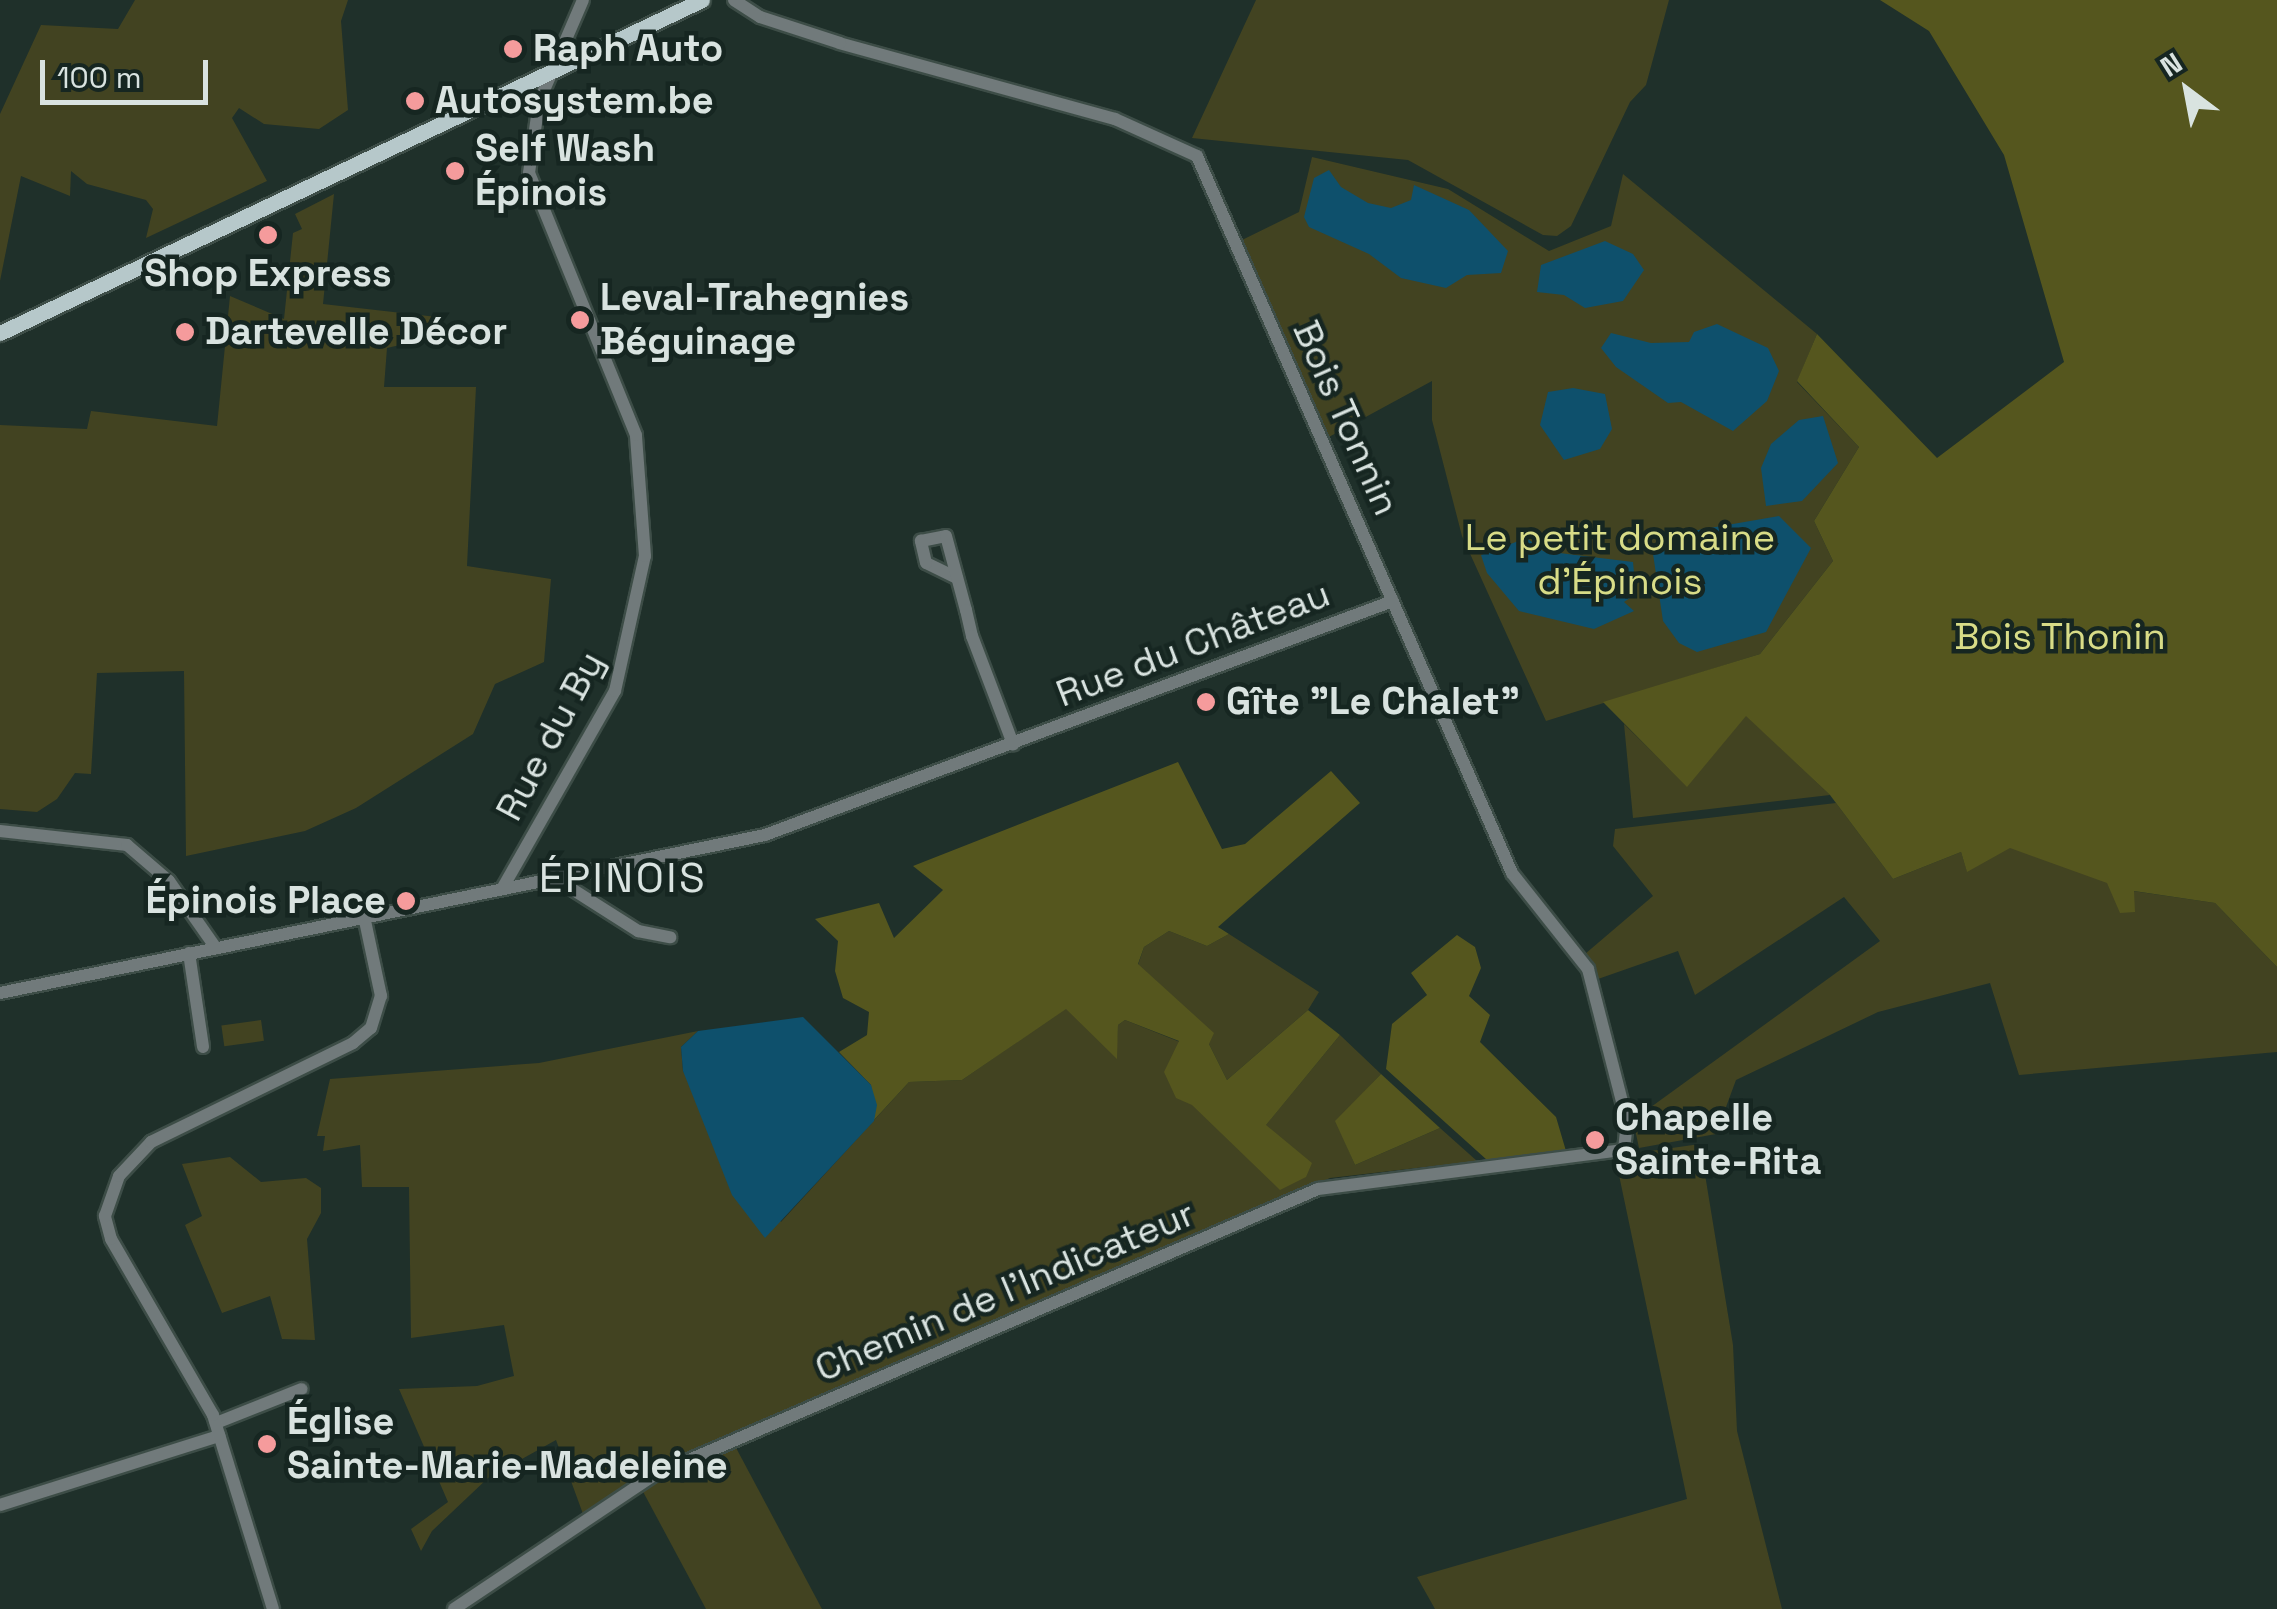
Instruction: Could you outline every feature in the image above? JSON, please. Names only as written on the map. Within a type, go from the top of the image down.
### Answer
[{"type":"main road","points":[[0,334],[702,0]]},
{"type":"street","name":"Rue du By","points":[[502,889],[615,691],[646,556],[636,434],[534,196],[529,152],[550,72],[583,0]]},
{"type":"street","name":"Bois Tonnin","points":[[734,0],[760,17],[840,43],[1114,119],[1197,156],[1512,874],[1588,969],[1627,1121],[1624,1150]]},
{"type":"street","points":[[957,578],[1013,744]]},
{"type":"street","name":"Rue du Château","points":[[502,889],[765,835],[1393,601]]},
{"type":"street","points":[[0,831],[126,845],[169,881],[216,948]]},
{"type":"street","points":[[554,877],[638,932],[670,937]]},
{"type":"street","points":[[0,994],[502,889]]},
{"type":"street","points":[[273,1609],[218,1430],[112,1239],[107,1206],[119,1176],[151,1142],[364,1036],[382,996],[364,916]]},
{"type":"street","points":[[189,953],[203,1047]]},
{"type":"street","name":"Chemin de l'Indicateur","points":[[454,1609],[654,1475],[1318,1189],[1347,1180],[1624,1150]]},
{"type":"street","points":[[0,1505],[218,1430],[302,1389]]},
{"type":"green space","points":[[135,0],[348,0],[341,21],[348,110],[319,129],[264,124],[239,108],[232,118],[267,181],[146,238],[153,209],[146,200],[87,184],[71,171],[70,196],[21,176],[0,281],[0,114],[41,25],[118,29]]},
{"type":"green space","points":[[1256,0],[1669,0],[1646,85],[1630,102],[1571,226],[1557,236],[1543,235],[1408,160],[1192,138]]},
{"type":"green space","name":"Bois Thonin","points":[[1880,0],[2277,0],[2277,967],[2215,903],[2134,891],[2135,912],[2120,913],[2107,883],[2010,848],[1967,872],[1961,852],[1893,879],[1830,795],[1746,716],[1687,787],[1603,702],[1760,654],[1833,561],[1814,521],[1859,447],[1797,381],[1817,334],[1937,458],[2064,362],[2004,155],[1929,31]]},
{"type":"green space","name":"Le petit domaine d'Épinois","points":[[1312,157],[1448,189],[1549,251],[1611,226],[1623,174],[1817,334],[1797,382],[1859,447],[1814,521],[1833,561],[1760,654],[1546,721],[1462,536],[1432,420],[1432,381],[1327,438],[1242,240],[1299,212]]},
{"type":"green space","points":[[334,194],[323,304],[437,317],[434,337],[387,348],[384,387],[476,387],[467,566],[551,579],[544,662],[495,684],[473,734],[356,808],[305,831],[186,856],[184,671],[97,673],[91,774],[75,773],[57,799],[37,812],[0,809],[0,425],[87,429],[91,411],[217,426],[230,296],[284,319],[293,233],[302,229],[295,214]]},
{"type":"green space","points":[[1746,715],[1830,795],[1633,818],[1624,724],[1687,786]]},
{"type":"green space","points":[[1178,762],[1222,849],[1245,844],[1331,771],[1360,803],[1218,927],[1229,934],[1207,946],[1169,931],[1144,947],[1138,964],[1214,1033],[1209,1044],[1227,1080],[1308,1010],[1340,1035],[1266,1125],[1312,1163],[1306,1177],[1280,1190],[1192,1105],[1176,1098],[1164,1072],[1179,1041],[1125,1020],[1118,1025],[1117,1059],[1066,1009],[962,1080],[909,1082],[874,1120],[871,1085],[839,1052],[867,1035],[869,1012],[843,998],[835,971],[838,941],[815,919],[879,903],[894,938],[943,890],[913,866]]},
{"type":"green space","points":[[1836,803],[1893,879],[1961,852],[1967,871],[2009,847],[2133,891],[2215,903],[2277,967],[2277,1052],[2019,1075],[1990,983],[1878,1012],[1736,1080],[1716,1134],[1639,1148],[1633,1120],[1880,941],[1844,897],[1695,995],[1678,951],[1598,979],[1585,954],[1653,896],[1613,846],[1615,829]]},
{"type":"green space","points":[[1169,931],[1207,946],[1229,934],[1319,992],[1308,1010],[1227,1080],[1209,1044],[1138,965],[1144,947]]},
{"type":"green space","points":[[1457,935],[1475,947],[1481,968],[1469,996],[1490,1015],[1480,1042],[1556,1117],[1566,1151],[1487,1160],[1386,1069],[1392,1024],[1427,995],[1411,973]]},
{"type":"green space","points":[[1066,1008],[1116,1057],[1118,1025],[1125,1020],[1180,1042],[1176,1097],[1265,1126],[1340,1035],[1381,1074],[1336,1121],[1355,1165],[1440,1128],[1477,1161],[1330,1178],[654,1470],[583,1514],[556,1440],[488,1478],[432,1531],[421,1551],[411,1529],[448,1502],[399,1389],[477,1386],[514,1376],[504,1325],[411,1338],[409,1187],[362,1187],[360,1145],[323,1151],[325,1136],[317,1136],[330,1079],[539,1063],[698,1031],[681,1047],[683,1071],[781,1222],[909,1082],[962,1080]]},
{"type":"green space","points":[[261,1020],[264,1041],[224,1046],[221,1026]]},
{"type":"green space","points":[[1381,1074],[1440,1128],[1355,1165],[1335,1121]]},
{"type":"green space","points":[[1700,1144],[1733,1345],[1737,1431],[1782,1609],[1435,1609],[1417,1577],[1687,1499],[1615,1156]]},
{"type":"green space","points":[[230,1157],[261,1182],[306,1178],[321,1188],[321,1213],[307,1239],[315,1340],[282,1339],[270,1296],[222,1313],[185,1225],[202,1216],[182,1164]]},
{"type":"green space","points":[[734,1444],[822,1609],[706,1609],[640,1486]]},
{"type":"water","points":[[1329,170],[1341,187],[1368,203],[1391,208],[1411,200],[1414,185],[1469,210],[1508,251],[1501,273],[1467,275],[1446,288],[1401,278],[1369,254],[1309,227],[1304,217],[1314,178]]},
{"type":"water","points":[[1605,241],[1633,254],[1644,270],[1623,301],[1585,308],[1564,295],[1537,292],[1541,265]]},
{"type":"water","points":[[1717,324],[1768,348],[1779,371],[1767,401],[1733,431],[1681,402],[1668,403],[1616,367],[1601,348],[1611,333],[1651,343],[1689,342],[1694,332]]},
{"type":"water","points":[[1573,388],[1605,394],[1612,429],[1600,449],[1564,460],[1540,425],[1548,392]]},
{"type":"water","points":[[1823,416],[1838,463],[1802,501],[1766,506],[1761,468],[1771,444],[1799,420]]},
{"type":"water","points":[[1779,516],[1811,548],[1766,632],[1697,652],[1679,643],[1663,621],[1652,547],[1681,533]]},
{"type":"water","points":[[1527,538],[1543,551],[1633,562],[1636,594],[1624,602],[1634,611],[1594,629],[1519,611],[1487,573],[1481,555]]},
{"type":"water","points":[[803,1017],[871,1085],[877,1105],[874,1121],[765,1238],[732,1195],[683,1071],[681,1047],[698,1031]]},
{"type":"place","name":"Raph Auto","points":[[513,49]]},
{"type":"place","name":"Autosystem.be","points":[[415,101]]},
{"type":"place","name":"Self Wash Épinois","points":[[455,171]]},
{"type":"place","name":"Shop Express","points":[[268,235]]},
{"type":"place","name":"Leval-Trahegnies Béguinage","points":[[580,320]]},
{"type":"place","name":"Dartevelle Décor","points":[[185,332]]},
{"type":"place","name":"Gîte \"Le Chalet\"","points":[[1206,702]]},
{"type":"place","name":"Épinois Place","points":[[406,901]]},
{"type":"place","name":"Chapelle Sainte-Rita","points":[[1595,1140]]},
{"type":"place","name":"Église Sainte-Marie-Madeleine","points":[[267,1444]]},
{"type":"district","name":"ÉPINOIS","points":[[623,878]]}]
